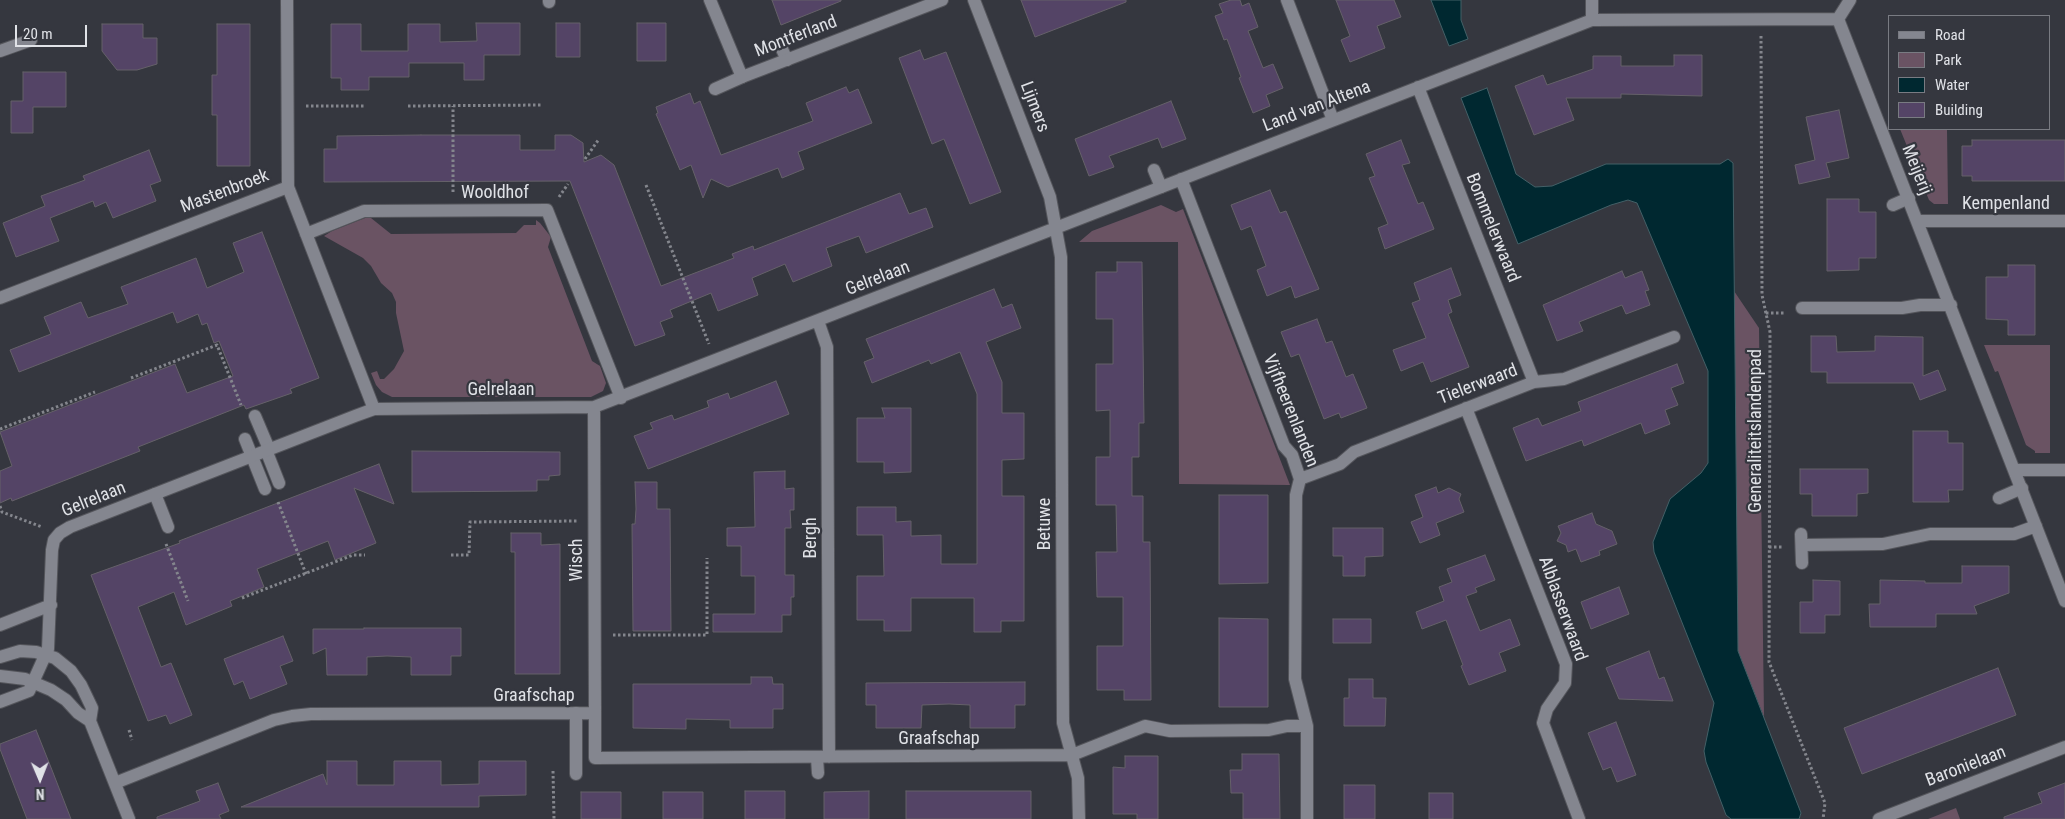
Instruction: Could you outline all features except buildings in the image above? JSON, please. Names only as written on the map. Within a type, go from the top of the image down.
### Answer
[{"type":"street","name":"Mastenbroek","points":[[0,298],[288,186],[287,0]]},
{"type":"street","name":"Montferland","points":[[710,0],[742,77],[942,0]]},
{"type":"street","name":"Lijmers","points":[[974,0],[1050,197],[1056,228]]},
{"type":"street","points":[[1287,0],[1333,120]]},
{"type":"street","points":[[1592,0],[1592,20]]},
{"type":"street","points":[[1838,19],[1850,0]]},
{"type":"street","name":"Land van Altena","points":[[1056,228],[1592,20],[1838,19]]},
{"type":"street","name":"Meijerij","points":[[1838,19],[2065,601]]},
{"type":"street","points":[[0,51],[31,40]]},
{"type":"street","points":[[780,44],[787,60]]},
{"type":"street","points":[[715,89],[742,77]]},
{"type":"street","name":"Bommelerwaard","points":[[1418,87],[1534,382]]},
{"type":"street","points":[[1154,170],[1161,187]]},
{"type":"street","name":"Vijfheerenlanden","points":[[1181,179],[1284,446],[1292,455],[1300,479],[1296,495],[1295,679],[1307,726],[1307,819]]},
{"type":"street","points":[[288,186],[374,409]]},
{"type":"street","points":[[1893,205],[1909,198]]},
{"type":"street","name":"Wooldhof","points":[[306,234],[364,211],[547,210],[621,398]]},
{"type":"street","name":"Kempenland","points":[[1918,221],[2065,221]]},
{"type":"street","name":"Gelrelaan","points":[[33,682],[48,648],[54,540],[60,533],[70,527],[374,409],[594,408],[1056,228]]},
{"type":"street","name":"Betuwe","points":[[1056,228],[1061,257],[1063,722],[1078,778],[1079,819]]},
{"type":"street","points":[[1796,311],[1951,305]]},
{"type":"street","name":"Bergh","points":[[818,321],[827,347],[823,758],[818,773]]},
{"type":"street","name":"Tielerwaard","points":[[1300,479],[1340,464],[1354,452],[1534,382],[1564,378],[1674,337]]},
{"type":"street","name":"Wisch","points":[[594,408],[594,713]]},
{"type":"street","name":"Alblasserwaard","points":[[1466,408],[1566,664],[1565,683],[1547,709],[1543,723],[1579,819]]},
{"type":"street","points":[[255,416],[267,450],[273,489]]},
{"type":"street","points":[[245,439],[252,456],[273,489]]},
{"type":"street","points":[[2015,470],[2065,470]]},
{"type":"street","points":[[1999,498],[2022,488]]},
{"type":"street","points":[[155,494],[166,532]]},
{"type":"street","points":[[1802,563],[1802,540],[1883,544],[1930,534],[2014,534],[2036,526]]},
{"type":"street","points":[[0,625],[51,605]]},
{"type":"street","points":[[0,657],[28,651],[46,654],[64,664],[81,685],[92,708],[90,721],[129,819]]},
{"type":"street","points":[[0,676],[16,677],[33,682],[58,694],[78,713],[90,721]]},
{"type":"street","points":[[0,702],[29,690],[33,682]]},
{"type":"street","points":[[576,713],[576,774]]},
{"type":"street","name":"Graafschap","points":[[115,783],[274,720],[300,714],[594,713],[595,758],[1072,755]]},
{"type":"street","points":[[1072,755],[1145,726],[1170,731],[1190,731],[1269,730],[1286,726],[1307,726]]},
{"type":"street","name":"Baronielaan","points":[[1879,819],[2065,747]]},
{"type":"path","name":"Generaliteitslandenpad","points":[[1761,33],[1762,295],[1770,332],[1769,662],[1825,803],[1822,819]]},
{"type":"path","points":[[408,106],[541,105]]},
{"type":"path","points":[[316,106],[364,106]]},
{"type":"path","points":[[453,106],[453,202]]},
{"type":"path","points":[[585,159],[599,139]]},
{"type":"path","points":[[558,198],[568,184]]},
{"type":"path","points":[[646,186],[712,350]]},
{"type":"path","points":[[1766,313],[1796,311]]},
{"type":"path","points":[[131,378],[217,345],[242,410]]},
{"type":"path","points":[[0,429],[95,392]]},
{"type":"path","points":[[273,489],[306,574]]},
{"type":"path","points":[[0,506],[2,512],[46,529]]},
{"type":"path","points":[[451,555],[469,555],[470,522],[581,521]]},
{"type":"path","points":[[166,532],[188,601]]},
{"type":"path","points":[[242,598],[353,555],[365,555]]},
{"type":"path","points":[[605,635],[707,635],[707,558]]},
{"type":"path","points":[[129,730],[132,740]]},
{"type":"path","points":[[554,771],[554,819]]},
{"type":"green space","points":[[1900,130],[1947,130],[1948,204],[1934,204],[1929,200]]},
{"type":"green space","points":[[1161,205],[1176,212],[1183,209],[1290,485],[1179,484],[1178,242],[1079,242],[1092,231]]},
{"type":"green space","points":[[365,218],[371,218],[391,234],[516,233],[524,225],[536,225],[536,220],[551,237],[548,247],[592,361],[600,366],[606,383],[603,391],[591,397],[392,397],[382,392],[376,385],[371,373],[377,371],[380,379],[384,379],[394,369],[404,351],[396,313],[396,302],[392,293],[381,283],[371,266],[363,258],[324,236]]},
{"type":"green space","points":[[1734,291],[1759,328],[1764,717],[1738,651]]},
{"type":"green space","points":[[1984,345],[2050,345],[2050,453],[2035,453],[2026,445],[1998,371],[1995,372]]},
{"type":"green space","points":[[1956,808],[1960,819],[1928,819]]},
{"type":"water","points":[[1431,0],[1461,0],[1461,20],[1468,39],[1449,46]]},
{"type":"water","points":[[1487,88],[1516,174],[1535,187],[1552,186],[1606,164],[1720,164],[1728,159],[1733,163],[1738,651],[1801,813],[1799,819],[1731,819],[1726,815],[1706,762],[1704,751],[1714,703],[1654,552],[1653,542],[1670,499],[1701,473],[1708,463],[1708,371],[1637,203],[1628,200],[1611,205],[1518,244],[1461,98]]}]
